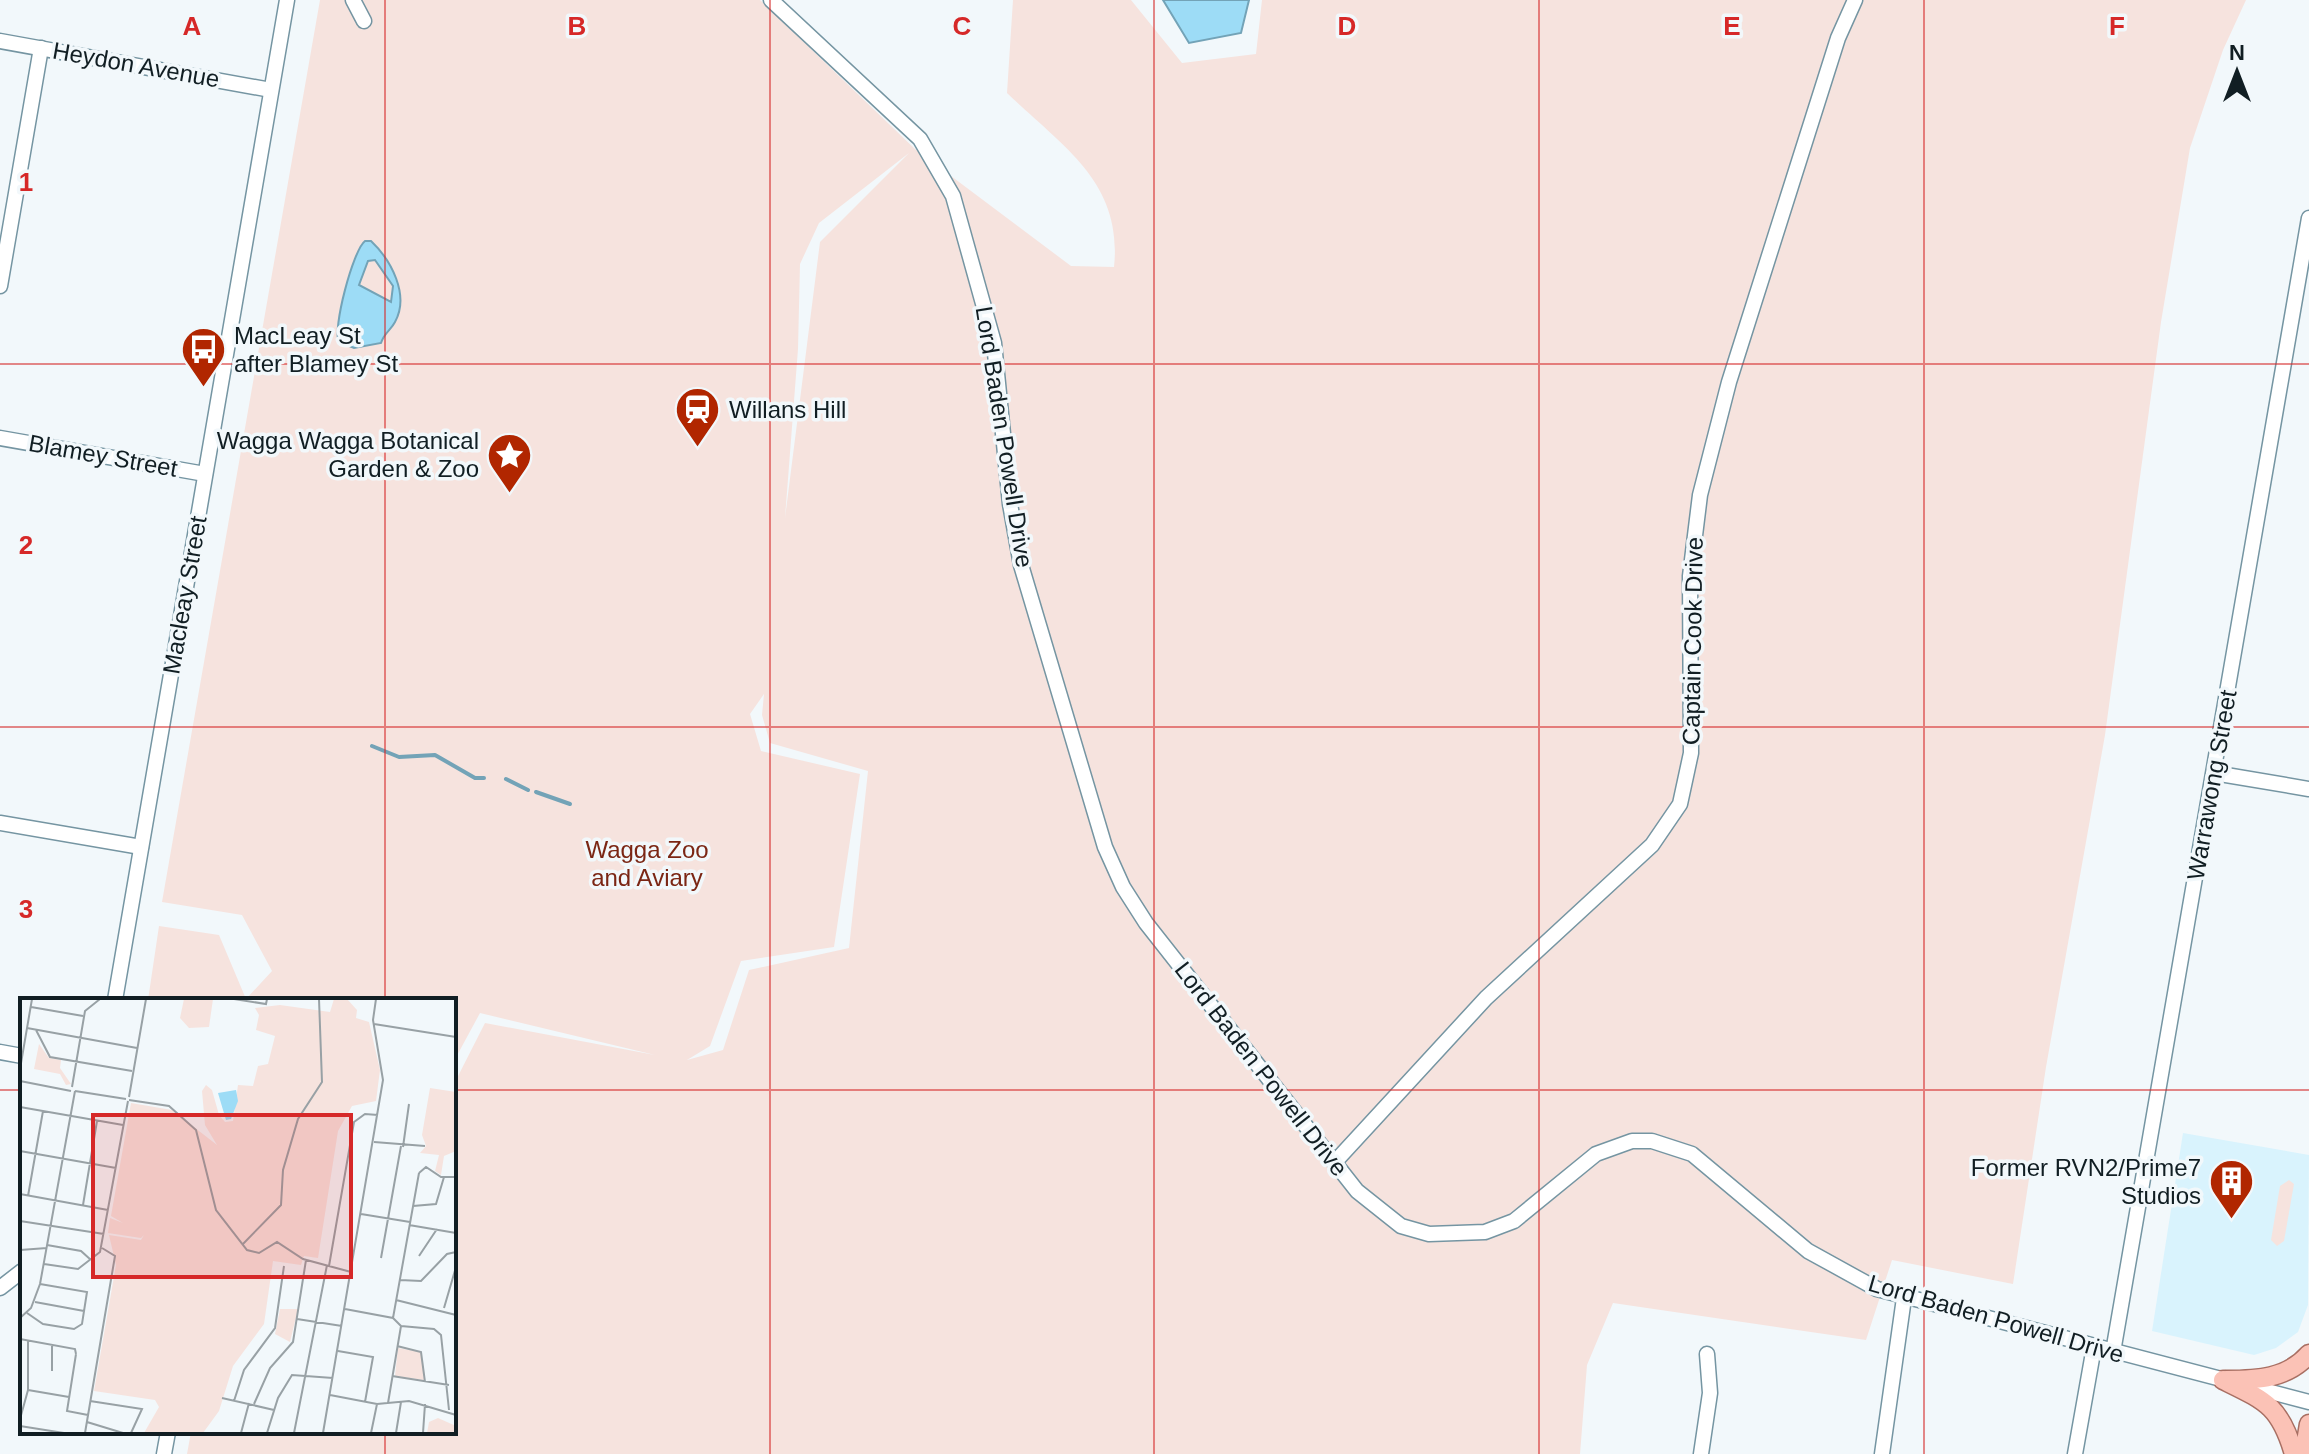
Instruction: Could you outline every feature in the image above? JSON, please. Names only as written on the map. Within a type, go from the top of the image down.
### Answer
[{"type":"main road","points":[[2223,1380],[2270,1378],[2285,1372],[2309,1354]]},
{"type":"main road","points":[[2223,1380],[2274,1408],[2283,1421],[2294,1454]]},
{"type":"main road","points":[[2304,1454],[2309,1424]]},
{"type":"street","name":"Macleay Street","points":[[115,998],[287,0]]},
{"type":"street","points":[[353,0],[364,21],[362,0]]},
{"type":"street","name":"Lord Baden Powell Drive","points":[[771,0],[920,139],[953,196],[994,343],[1010,504],[1021,565],[1105,847],[1123,887],[1146,923],[1334,1163],[1377,1211],[1401,1226],[1429,1234],[1458,1236],[1485,1232],[1514,1221],[1581,1164],[1612,1145],[1632,1141],[1673,1145],[1707,1165],[1830,1266],[1877,1289],[2309,1402]]},
{"type":"street","name":"Captain Cook Drive","points":[[1334,1163],[1486,998],[1652,845],[1680,804],[1691,753],[1690,576],[1700,495],[1719,417],[1758,288],[1838,38],[1855,0]]},
{"type":"street","name":"Heydon Avenue","points":[[0,41],[271,90]]},
{"type":"street","points":[[0,286],[41,48]]},
{"type":"street","name":"Warrawong Street","points":[[2113,1352],[2309,218]]},
{"type":"street","name":"Blamey Street","points":[[0,438],[205,474]]},
{"type":"street","points":[[2214,773],[2309,789]]},
{"type":"street","points":[[0,823],[141,847]]},
{"type":"street","points":[[0,1052],[20,1056]]},
{"type":"street","points":[[0,1288],[20,1273]]},
{"type":"street","points":[[1882,1454],[1904,1298]]},
{"type":"street","points":[[2075,1454],[2094,1347]]},
{"type":"street","points":[[1701,1454],[1710,1393],[1707,1354]]},
{"type":"street","points":[[164,1454],[168,1434]]},
{"type":"shaded area","points":[[2183,1133],[2309,1155],[2308,1305],[2298,1332],[2276,1348],[2254,1355],[2152,1331]]},
{"type":"green space","name":"Wagga Zoo and Aviary","points":[[320,0],[760,0],[915,149],[1071,266],[1114,267],[1114,237],[1109,212],[1099,189],[1068,149],[1007,93],[1013,0],[1131,0],[1182,63],[1256,54],[1262,0],[2246,0],[2223,50],[2190,148],[2161,322],[2105,735],[2046,1067],[2013,1284],[1892,1260],[1866,1340],[1613,1303],[1587,1365],[1580,1454],[187,1454],[191,1434],[456,1434],[456,1080],[485,1023],[655,1055],[480,1013],[456,1057],[456,998],[247,998],[272,971],[242,915],[162,902]],"holes":[[[909,153],[820,242],[785,518],[798,349],[800,264],[819,223]],[[764,694],[762,715],[770,743],[868,771],[849,948],[749,970],[723,1050],[687,1060],[710,1046],[741,961],[834,947],[860,774],[761,751],[750,714]]]},
{"type":"green space","points":[[159,926],[219,935],[246,998],[148,998]]},
{"type":"green space","points":[[2289,1180],[2294,1184],[2284,1241],[2277,1246],[2271,1240],[2280,1186]]},
{"type":"water","points":[[1163,0],[1249,0],[1241,33],[1189,43]]},
{"type":"water","points":[[365,241],[371,241],[385,258],[396,278],[400,301],[395,322],[381,343],[354,348],[339,342],[338,322],[360,247]],"holes":[[[375,260],[393,286],[391,302],[359,285],[368,261]]]},
{"type":"waterway","points":[[372,746],[399,757],[435,755],[475,778],[484,778]]},
{"type":"waterway","points":[[506,779],[528,790]]},
{"type":"waterway","points":[[536,792],[570,804]]},
{"type":"place","name":"MacLeay St after Blamey St","points":[[203,389]]},
{"type":"place","name":"Willans Hill","points":[[698,449]]},
{"type":"place","name":"Wagga Wagga Botanical Garden & Zoo","points":[[510,494]]},
{"type":"place","name":"Former RVN2/Prime7 Studios","points":[[2232,1221]]}]
